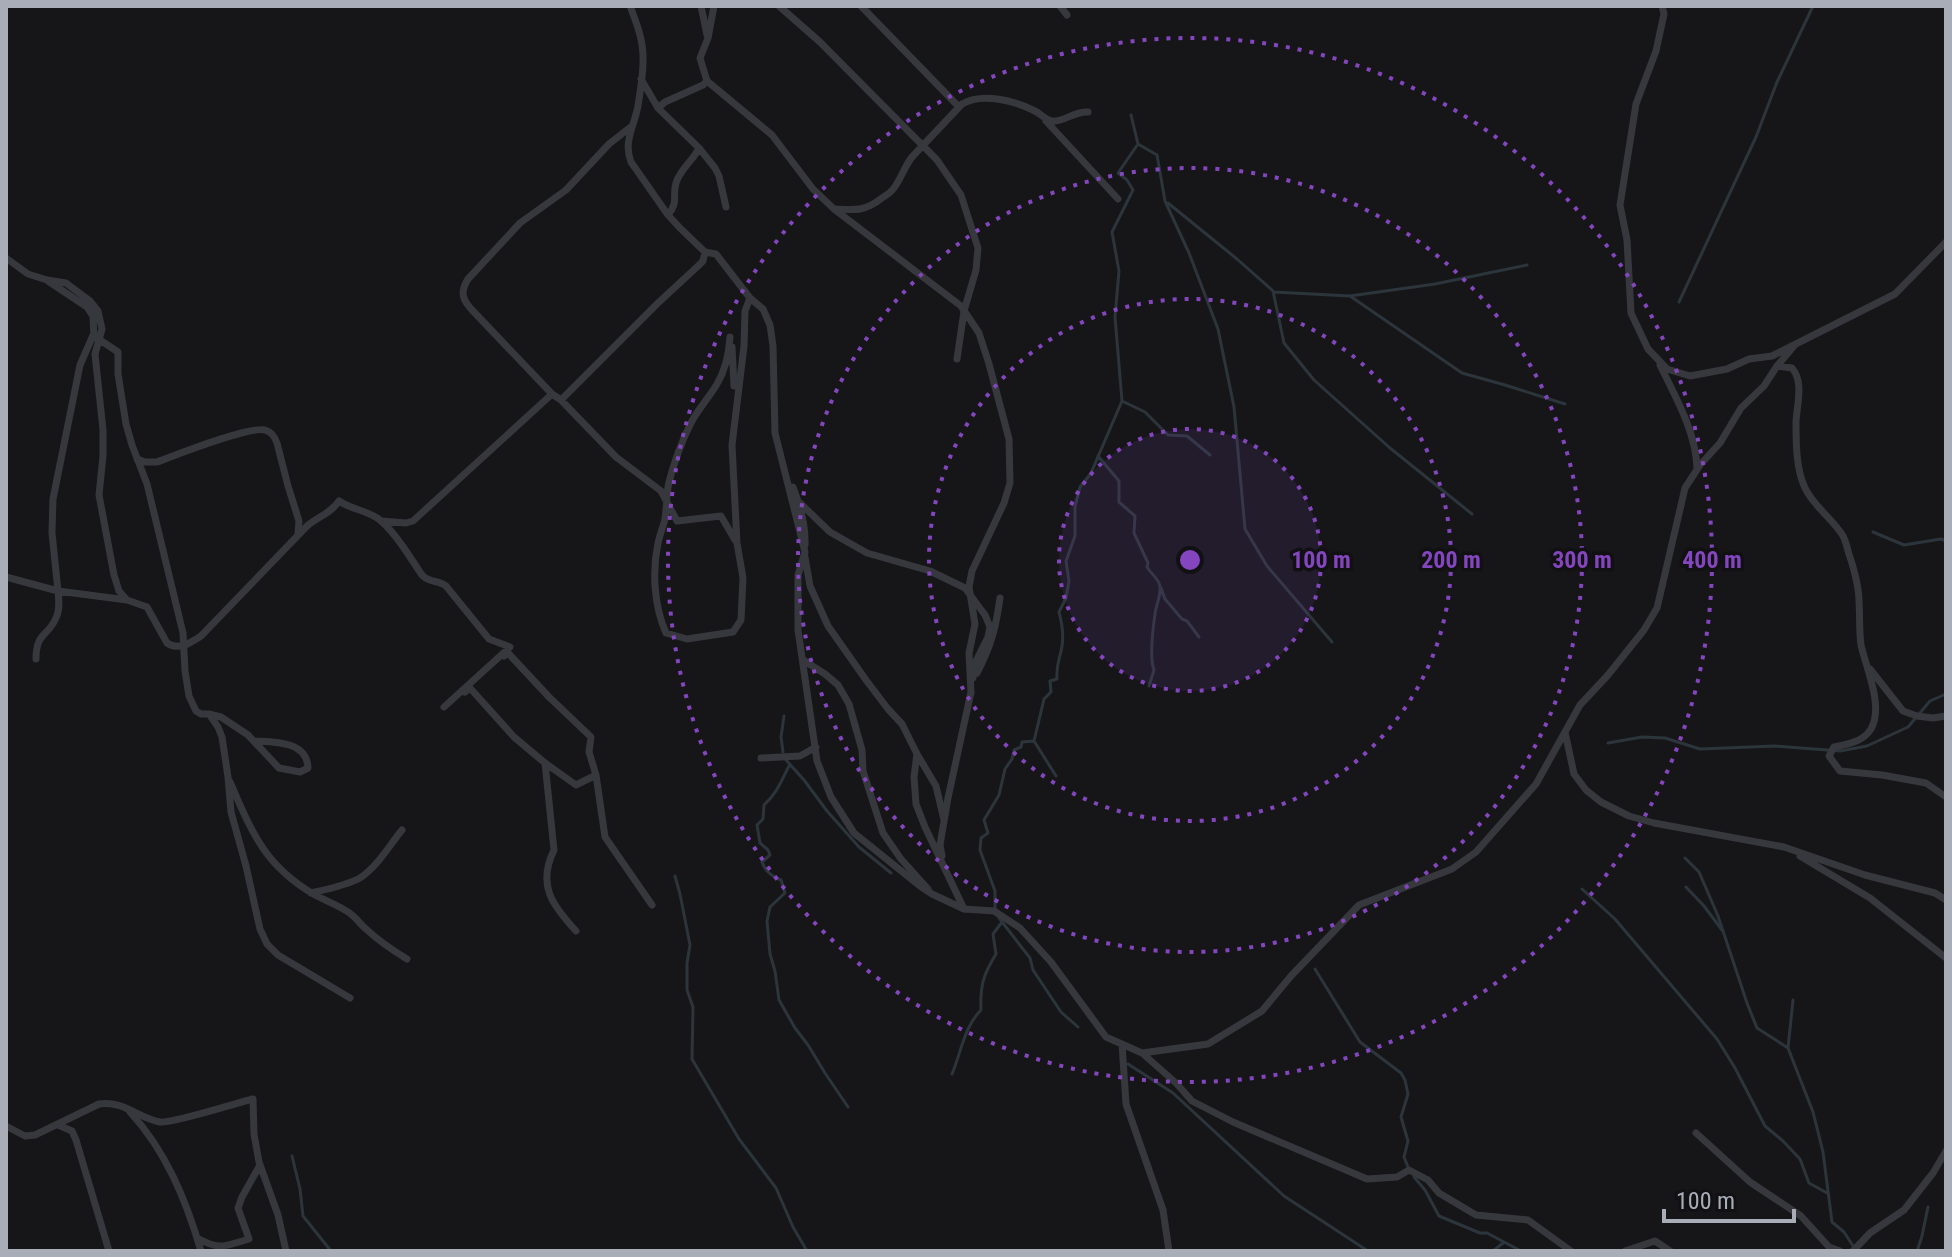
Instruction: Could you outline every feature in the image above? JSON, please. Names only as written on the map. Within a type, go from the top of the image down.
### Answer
[{"type":"street","points":[[630,6],[642,43],[643,61],[638,109],[627,145],[630,159],[668,215],[705,252],[716,254],[750,298],[763,309],[770,325],[773,346],[775,433],[805,552],[810,586],[828,626],[902,724],[936,786],[944,820]]},
{"type":"street","points":[[701,6],[708,38]]},
{"type":"street","points":[[714,6],[700,62],[707,81],[772,135],[813,189],[834,209],[961,306],[979,333],[1009,439],[1010,483],[1004,503],[972,571],[969,593],[975,624],[969,653],[971,693]]},
{"type":"street","points":[[779,6],[820,42],[923,146],[961,195],[978,248],[957,359]]},
{"type":"street","points":[[861,6],[959,107]]},
{"type":"street","points":[[1060,6],[1067,15]]},
{"type":"street","points":[[1662,6],[1664,14],[1656,51],[1636,104],[1620,205],[1627,240],[1631,313],[1648,349],[1667,369],[1690,376],[1727,369],[1794,346],[1895,294],[1946,242]]},
{"type":"street","points":[[641,79],[658,108],[699,148],[719,176],[726,207]]},
{"type":"street","points":[[658,108],[707,81]]},
{"type":"street","points":[[834,209],[871,207],[890,193],[904,167],[969,100],[996,98],[1051,121],[1088,112]]},
{"type":"street","points":[[1039,114],[1118,199]]},
{"type":"street","points":[[632,126],[609,144],[566,190],[520,223],[468,279],[463,287],[463,299],[616,457],[661,491],[677,521],[721,516],[737,543]]},
{"type":"street","points":[[668,215],[675,205],[675,188],[680,174],[699,148]]},
{"type":"street","points":[[561,400],[703,261],[705,252]]},
{"type":"street","points":[[6,258],[28,274],[66,283],[90,301],[102,323],[80,365],[53,499],[52,533],[58,615],[38,640],[36,659]]},
{"type":"street","points":[[736,401],[730,337],[729,354],[717,385],[697,412],[682,444],[669,485],[658,541],[656,581],[660,618],[666,633],[687,639],[733,632],[741,620],[743,578],[737,543],[732,445],[745,311],[750,298]]},
{"type":"street","points":[[97,336],[95,354],[103,430],[99,495],[114,575],[119,591],[127,600]]},
{"type":"street","points":[[97,336],[118,352],[122,404],[132,445],[149,492],[183,633],[189,696],[196,711],[221,717],[255,741],[279,768],[300,772],[308,768],[306,758],[295,747],[255,741]]},
{"type":"street","points":[[1685,488],[1720,443],[1741,408],[1764,386],[1794,346]]},
{"type":"street","points":[[1142,1053],[1208,1044],[1262,1011],[1359,905],[1452,869],[1476,852],[1536,784],[1580,705],[1644,630],[1657,608],[1685,488],[1697,469],[1696,453],[1682,410],[1657,359]]},
{"type":"street","points":[[1777,366],[1792,368],[1797,375],[1797,459],[1805,488],[1844,537],[1859,599],[1862,647],[1875,702],[1871,730],[1853,744],[1834,747],[1829,756],[1840,771],[1926,783],[1946,797]]},
{"type":"street","points":[[381,521],[413,521],[552,394]]},
{"type":"street","points":[[137,459],[157,462],[230,436],[256,430],[270,432],[275,437],[295,506],[299,521],[298,535]]},
{"type":"street","points":[[775,433],[799,502],[806,533],[805,552],[798,575],[798,630],[817,761],[831,797],[854,833],[932,894],[964,909],[994,911],[1020,928],[1051,962],[1106,1037],[1142,1053],[1192,1101],[1233,1122],[1367,1179],[1397,1177],[1409,1170],[1476,1215],[1528,1220],[1571,1251]]},
{"type":"street","points":[[174,646],[184,645],[201,636],[298,535],[313,521],[331,512],[339,501],[349,508],[370,514],[381,521],[404,547],[422,575],[446,586],[489,639],[510,647],[444,707],[508,653],[591,737],[589,752],[596,775],[605,837],[652,905]]},
{"type":"street","points":[[799,502],[830,532],[856,548],[930,571],[965,588],[990,627],[976,661],[944,820],[940,845],[943,866]]},
{"type":"street","points":[[6,577],[58,591],[127,600],[147,607],[167,643],[179,652],[185,669]]},
{"type":"street","points":[[973,678],[995,632],[1000,598]]},
{"type":"street","points":[[803,660],[838,685],[849,704],[862,750],[866,781],[883,833],[932,894]]},
{"type":"street","points":[[1868,666],[1903,711],[1933,718],[1946,716]]},
{"type":"street","points":[[470,688],[514,737],[576,785],[596,775]]},
{"type":"street","points":[[209,714],[220,732],[233,821],[260,929],[267,944],[278,955],[350,998]]},
{"type":"street","points":[[1565,732],[1574,774],[1586,790],[1601,802],[1629,816],[1784,847],[1865,875],[1935,893],[1946,900]]},
{"type":"street","points":[[761,758],[800,756],[816,747]]},
{"type":"street","points":[[917,754],[914,777],[916,804],[964,909]]},
{"type":"street","points":[[545,763],[554,850],[548,862],[549,897],[576,931]]},
{"type":"street","points":[[228,777],[266,856],[311,893],[351,914],[388,947],[407,959]]},
{"type":"street","points":[[311,893],[348,884],[363,876],[402,830]]},
{"type":"street","points":[[1784,847],[1870,898],[1946,958]]},
{"type":"street","points":[[1122,1044],[1126,1104],[1163,1210],[1169,1251]]},
{"type":"street","points":[[6,1126],[25,1136],[35,1135],[99,1104],[108,1103],[126,1107],[162,1123],[253,1099],[254,1134],[260,1165],[278,1215],[286,1251]]},
{"type":"street","points":[[126,1107],[170,1168],[201,1251]]},
{"type":"street","points":[[58,1125],[72,1131],[76,1140],[109,1251]]},
{"type":"street","points":[[1696,1133],[1750,1182],[1801,1216],[1829,1247],[1840,1251]]},
{"type":"street","points":[[1853,1251],[1870,1233],[1904,1210],[1946,1151]]},
{"type":"street","points":[[197,1238],[220,1247],[249,1239],[238,1208],[260,1165]]},
{"type":"street","points":[[1625,1251],[1655,1241],[1670,1251]]},
{"type":"street","points":[[1563,1246],[1578,1251]]},
{"type":"waterway","points":[[1679,302],[1813,6]]},
{"type":"waterway","points":[[1131,115],[1138,144],[1157,155],[1165,201],[1218,329],[1234,407],[1245,529],[1267,566],[1332,642]]},
{"type":"waterway","points":[[1138,144],[1118,173],[1133,190],[1112,232],[1119,271],[1115,317],[1122,401],[1145,412],[1168,435],[1187,436],[1210,455]]},
{"type":"waterway","points":[[1168,203],[1273,291],[1284,343],[1314,380],[1390,448],[1472,514]]},
{"type":"waterway","points":[[1350,296],[1435,284],[1527,265]]},
{"type":"waterway","points":[[1274,292],[1350,296],[1462,373],[1565,404]]},
{"type":"waterway","points":[[1056,776],[1034,741],[1044,699],[1051,692],[1050,681],[1057,679],[1063,637],[1059,612],[1069,581],[1066,561],[1075,536],[1075,507],[1080,487],[1091,473],[1122,401]]},
{"type":"waterway","points":[[1098,456],[1119,481],[1119,502],[1135,516],[1134,533],[1147,567],[1160,587],[1152,642],[1154,670],[1149,686]]},
{"type":"waterway","points":[[1873,532],[1904,545],[1941,539],[1946,541]]},
{"type":"waterway","points":[[1161,588],[1165,599],[1199,637]]},
{"type":"waterway","points":[[1608,743],[1642,737],[1665,738],[1700,749],[1775,746],[1840,751],[1867,746],[1908,727],[1930,701],[1946,694]]},
{"type":"waterway","points":[[783,752],[781,737],[784,716]]},
{"type":"waterway","points":[[995,911],[995,891],[980,850],[981,838],[988,833],[984,820],[999,795],[1005,769],[1014,750],[1021,747],[1022,742],[1034,741]]},
{"type":"waterway","points":[[786,760],[859,847],[891,873]]},
{"type":"waterway","points":[[789,766],[776,791],[764,805],[763,819],[757,825],[760,843],[770,855],[762,862],[770,873],[781,880],[785,893],[770,907],[767,921],[770,954],[779,1000],[848,1107]]},
{"type":"waterway","points":[[1685,858],[1699,872],[1718,916],[1757,1028],[1788,1048]]},
{"type":"waterway","points":[[675,876],[690,945],[687,990],[693,1007],[692,1059],[739,1139],[776,1188],[807,1251]]},
{"type":"waterway","points":[[1686,887],[1722,930]]},
{"type":"waterway","points":[[1582,889],[1615,919],[1717,1039],[1765,1126],[1800,1159],[1809,1183],[1827,1193]]},
{"type":"waterway","points":[[999,918],[1030,958],[1033,970],[1061,1012],[1078,1027]]},
{"type":"waterway","points":[[952,1074],[967,1032],[981,1010],[983,981],[996,954],[993,934],[1002,922]]},
{"type":"waterway","points":[[1315,969],[1360,1042],[1401,1073],[1405,1080],[1408,1094],[1401,1117],[1408,1141],[1404,1157],[1408,1167]]},
{"type":"waterway","points":[[1793,1000],[1788,1048],[1813,1112],[1823,1152],[1832,1222],[1844,1232],[1855,1249]]},
{"type":"waterway","points":[[1128,1064],[1173,1093],[1284,1196],[1368,1251]]},
{"type":"waterway","points":[[292,1156],[303,1216],[331,1251]]},
{"type":"waterway","points":[[1414,1177],[1439,1216],[1487,1233],[1521,1251]]},
{"type":"waterway","points":[[1917,1251],[1928,1207]]},
{"type":"waterway","points":[[1493,1251],[1503,1243]]}]
